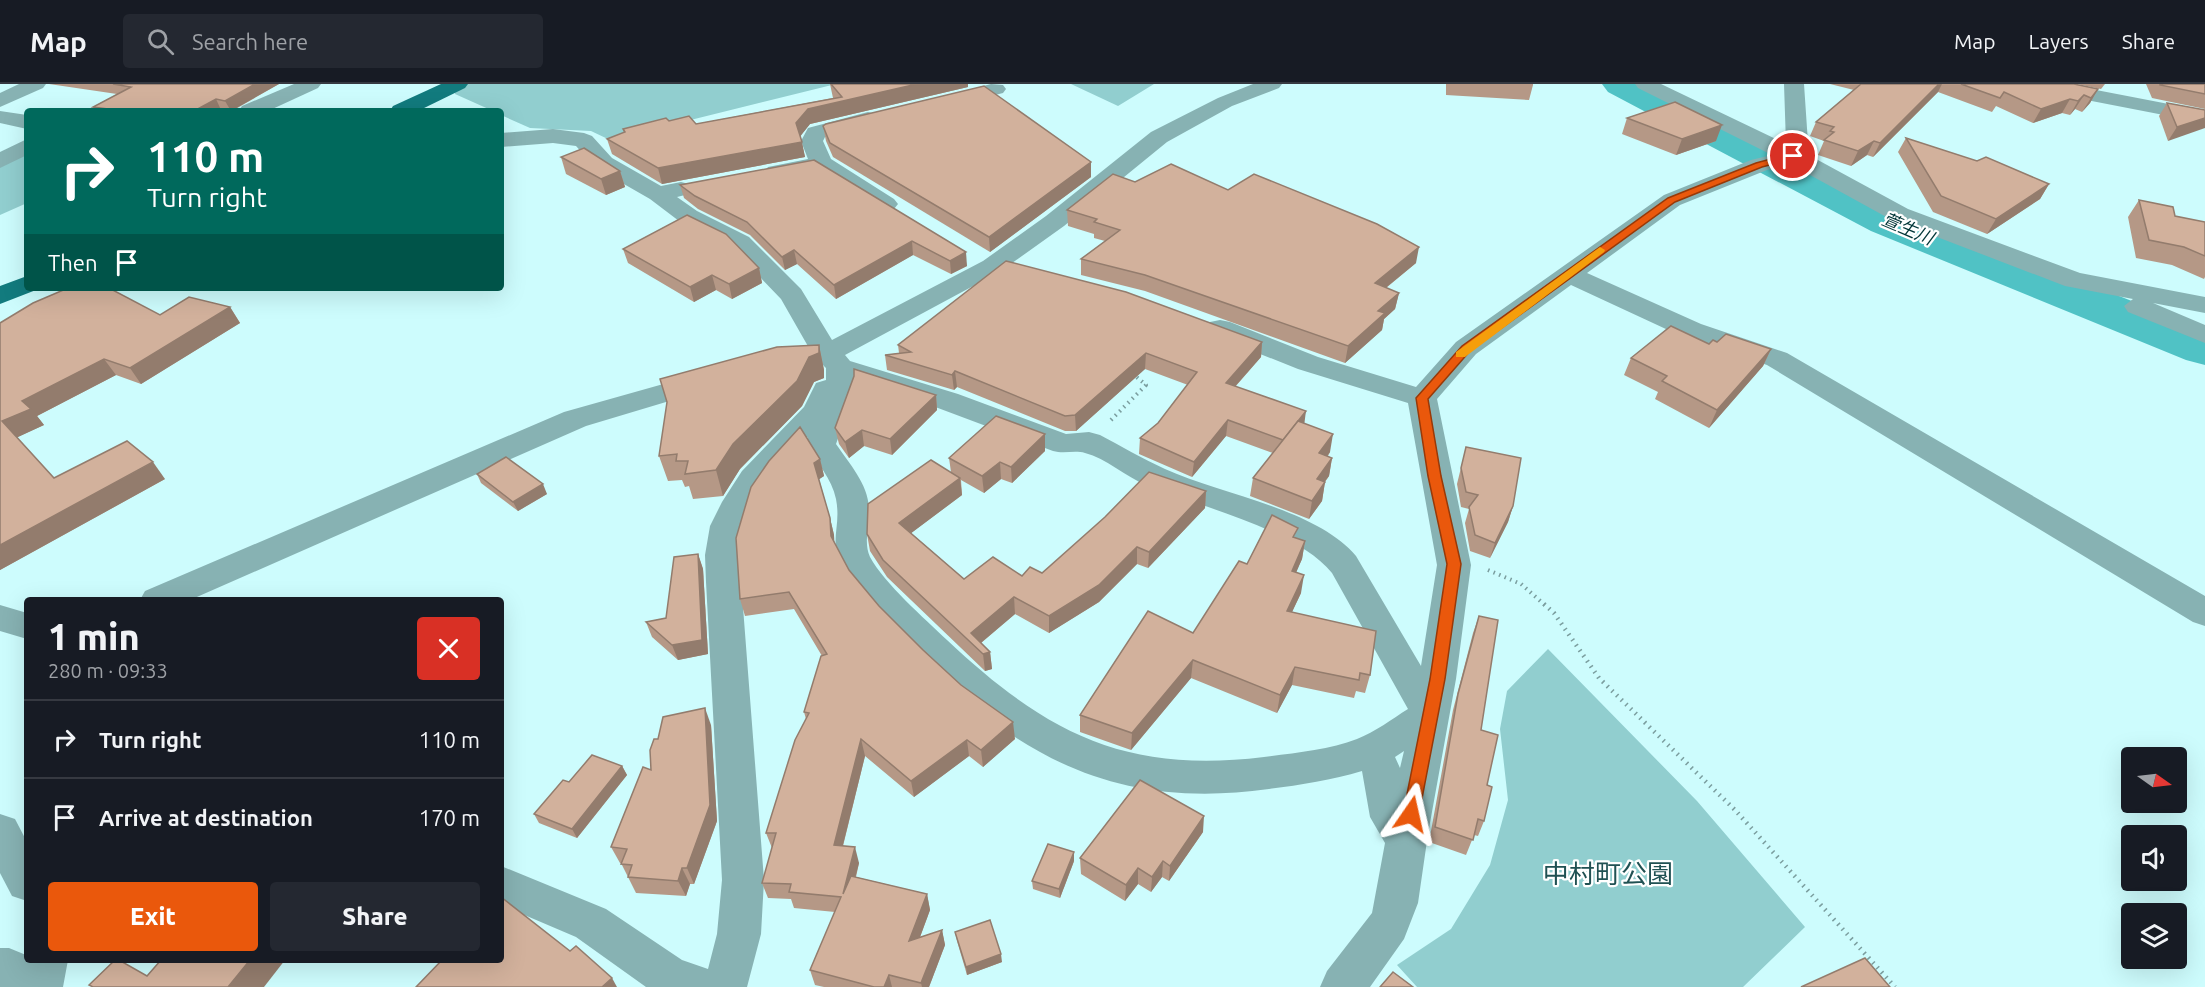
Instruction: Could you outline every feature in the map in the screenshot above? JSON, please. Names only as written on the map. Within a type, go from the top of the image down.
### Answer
[{"type":"main road","points":[[406,108],[458,84]]},
{"type":"main road","points":[[0,296],[24,285]]},
{"type":"street","points":[[0,101],[36,84]]},
{"type":"street","points":[[724,987],[738,945],[742,896],[723,567],[726,526],[753,478],[817,411],[834,360],[994,264],[1055,221],[1131,157],[1160,137],[1225,102],[1272,84]]},
{"type":"street","points":[[1645,84],[1778,160],[1899,214],[2074,280],[2205,334]]},
{"type":"street","points":[[1422,398],[1466,348],[1672,200],[1778,160],[1797,142],[1794,84]]},
{"type":"street","points":[[2035,84],[2154,109],[2205,117]]},
{"type":"street","points":[[256,108],[302,85]]},
{"type":"street","points":[[924,106],[996,89]]},
{"type":"street","points":[[891,114],[816,133],[812,141],[821,163],[900,213]]},
{"type":"street","points":[[0,117],[24,121]]},
{"type":"street","points":[[504,140],[553,136],[584,141],[604,163],[658,194],[688,216],[740,242],[792,295],[819,342],[834,360],[840,391],[821,444],[852,500],[848,537],[857,563],[907,622],[984,698],[1012,718],[1066,748],[1111,766],[1154,776],[1210,779],[1249,777],[1372,750],[1431,714]]},
{"type":"street","points":[[0,160],[24,148]]},
{"type":"street","points":[[753,176],[821,163]]},
{"type":"street","points":[[658,194],[699,186]]},
{"type":"street","points":[[967,254],[994,264],[1031,272]]},
{"type":"street","points":[[1568,274],[1691,330],[1777,359],[2205,613]]},
{"type":"street","points":[[2074,280],[2196,303]]},
{"type":"street","points":[[1191,319],[1308,363],[1422,398]]},
{"type":"street","points":[[164,597],[575,419],[778,361],[834,360],[1064,444],[1089,442],[1155,477],[1249,510],[1317,541],[1332,550],[1344,565],[1431,714]]},
{"type":"street","points":[[1343,987],[1389,924],[1397,903],[1407,834],[1431,714],[1454,564],[1435,476],[1422,398]]},
{"type":"street","points":[[0,618],[24,625]]},
{"type":"street","points":[[1372,750],[1383,772],[1389,816],[1396,829],[1407,834]]},
{"type":"street","points":[[0,832],[24,876]]},
{"type":"street","points":[[504,886],[591,923],[668,976],[696,987]]},
{"type":"street","points":[[0,970],[9,970],[39,987],[45,963]]},
{"type":"path","points":[[1089,442],[1146,384],[1129,370]]},
{"type":"path","points":[[1454,564],[1510,578],[1529,590],[1554,613],[1599,678],[1735,810],[1895,987]]},
{"type":"green space","points":[[457,84],[836,84],[610,140],[591,131],[530,128],[504,116],[504,108],[486,108],[455,94]]},
{"type":"green space","points":[[1071,84],[1154,84],[1118,106]]},
{"type":"green space","points":[[24,153],[24,204],[0,215],[0,166]]},
{"type":"green space","name":"中村町公園","points":[[1548,649],[1697,801],[1805,927],[1743,987],[1417,987],[1397,965],[1451,929],[1490,865],[1508,800],[1500,729],[1507,691]]},
{"type":"building","points":[[113,84],[255,84],[225,101],[216,99],[200,108],[93,107],[131,87]]},
{"type":"building","points":[[831,84],[917,84],[808,109],[796,123],[802,142],[658,168],[607,139],[625,132],[623,129],[666,118],[669,121],[689,116],[696,124],[842,97]]},
{"type":"building","points":[[1861,84],[1939,84],[1880,143],[1874,141],[1858,151],[1824,140],[1834,132],[1830,131],[1834,127],[1816,122]]},
{"type":"building","points":[[1961,84],[2074,84],[2098,89],[2091,98],[2084,95],[2078,101],[2070,99],[2041,109],[2004,92],[2000,98]]},
{"type":"building","points":[[2205,84],[2205,94],[2160,85]]},
{"type":"building","points":[[984,86],[1091,162],[989,237],[830,143],[823,126],[826,124]]},
{"type":"building","points":[[1675,102],[1722,125],[1682,139],[1627,118]]},
{"type":"building","points":[[2167,103],[2205,110],[2205,118],[2177,127]]},
{"type":"building","points":[[1906,138],[1977,161],[1986,157],[2049,184],[1996,219],[1941,196]]},
{"type":"building","points":[[584,148],[620,171],[601,179],[561,157]]},
{"type":"building","points":[[814,160],[966,252],[950,261],[912,241],[834,285],[794,250],[782,257],[747,222],[695,196],[680,185]]},
{"type":"building","points":[[1171,164],[1228,190],[1254,174],[1377,224],[1419,247],[1375,283],[1399,293],[1378,311],[1385,313],[1348,346],[1145,275],[1081,259],[1120,230],[1094,222],[1097,219],[1067,210],[1113,174],[1135,182]]},
{"type":"building","points":[[2139,200],[2173,207],[2175,216],[2205,222],[2205,256],[2184,247],[2149,240]]},
{"type":"building","points":[[687,215],[726,234],[759,268],[729,284],[712,275],[690,287],[623,249]]},
{"type":"building","points":[[1006,261],[1126,292],[1262,342],[1226,383],[1306,411],[1283,440],[1228,420],[1194,462],[1140,438],[1158,423],[1197,372],[1146,353],[1075,415],[1065,416],[955,371],[952,375],[885,355],[911,352],[898,345]]},
{"type":"building","points":[[61,291],[115,291],[160,315],[189,297],[230,307],[130,368],[104,359],[22,401],[31,409],[2,421],[54,478],[127,441],[153,462],[0,545],[0,323],[33,303]]},
{"type":"building","points":[[1671,326],[1709,344],[1713,340],[1717,342],[1726,334],[1771,349],[1717,410],[1662,381],[1667,376],[1631,358]]},
{"type":"building","points":[[819,345],[819,353],[809,357],[797,381],[733,444],[716,470],[685,474],[688,461],[676,461],[677,454],[659,456],[667,402],[660,379],[777,347]]},
{"type":"building","points":[[854,369],[936,395],[890,439],[862,430],[845,442],[835,428],[854,376]]},
{"type":"building","points":[[996,416],[1045,434],[1011,467],[1000,462],[982,476],[949,458]]},
{"type":"building","points":[[1298,421],[1333,434],[1319,453],[1332,458],[1317,479],[1325,482],[1312,501],[1253,478]]},
{"type":"building","points":[[800,427],[820,459],[814,463],[830,518],[831,536],[849,570],[879,606],[923,650],[961,685],[1013,722],[981,750],[967,740],[911,781],[861,739],[834,845],[855,847],[843,894],[851,876],[927,894],[909,941],[942,930],[921,983],[889,975],[884,987],[874,987],[810,970],[841,897],[789,892],[791,884],[762,883],[776,833],[766,833],[795,740],[809,713],[804,712],[821,656],[827,654],[789,592],[740,599],[736,538],[751,487],[769,461]]},
{"type":"building","points":[[1466,447],[1521,458],[1513,506],[1495,543],[1475,535],[1469,507],[1478,495],[1466,492],[1461,468]]},
{"type":"building","points":[[506,457],[543,484],[513,502],[477,474]]},
{"type":"building","points":[[931,460],[960,478],[899,523],[964,579],[993,557],[1022,576],[1030,567],[1042,573],[1105,517],[1149,472],[1206,491],[1149,552],[1137,547],[1099,585],[1049,616],[1014,597],[971,633],[990,652],[983,654],[883,560],[867,534],[868,504]]},
{"type":"building","points":[[1272,515],[1298,528],[1293,537],[1305,541],[1292,571],[1304,575],[1287,611],[1376,631],[1370,675],[1360,673],[1359,680],[1295,667],[1280,695],[1193,660],[1132,733],[1080,715],[1148,611],[1193,633],[1239,561],[1247,564]]},
{"type":"building","points":[[698,554],[702,640],[672,645],[646,622],[666,618],[674,557]]},
{"type":"building","points":[[1479,616],[1498,620],[1481,730],[1498,735],[1487,785],[1492,787],[1484,821],[1478,819],[1473,840],[1435,827],[1458,694]]},
{"type":"building","points":[[705,708],[710,805],[687,868],[682,868],[678,881],[628,877],[632,865],[621,864],[627,849],[611,847],[643,767],[651,770],[650,750],[654,739],[658,739],[663,717]]},
{"type":"building","points":[[592,755],[622,766],[572,829],[534,814],[563,780],[569,782]]},
{"type":"building","points":[[1140,780],[1204,816],[1170,866],[1163,861],[1152,877],[1138,868],[1126,885],[1080,858]]},
{"type":"building","points":[[1048,844],[1074,852],[1059,889],[1032,881]]},
{"type":"building","points":[[504,899],[570,951],[576,946],[612,978],[602,987],[416,987],[439,963],[504,963]]},
{"type":"building","points":[[990,920],[1001,954],[966,967],[955,932]]},
{"type":"building","points":[[1865,958],[1890,987],[1801,987]]},
{"type":"building","points":[[112,963],[124,963],[147,976],[158,963],[248,963],[228,987],[93,987],[89,985]]},
{"type":"building","points":[[1393,972],[1413,987],[1380,987]]},
{"type":"waterway","name":"萱生川","points":[[1622,84],[1888,221],[2205,349]]},
{"type":"slow traffic","points":[[1460,354],[1600,250]]},
{"type":"route","points":[[1411,814],[1438,679],[1454,564],[1435,476],[1422,398],[1466,348],[1622,233],[1672,200],[1759,165],[1793,156]]}]
